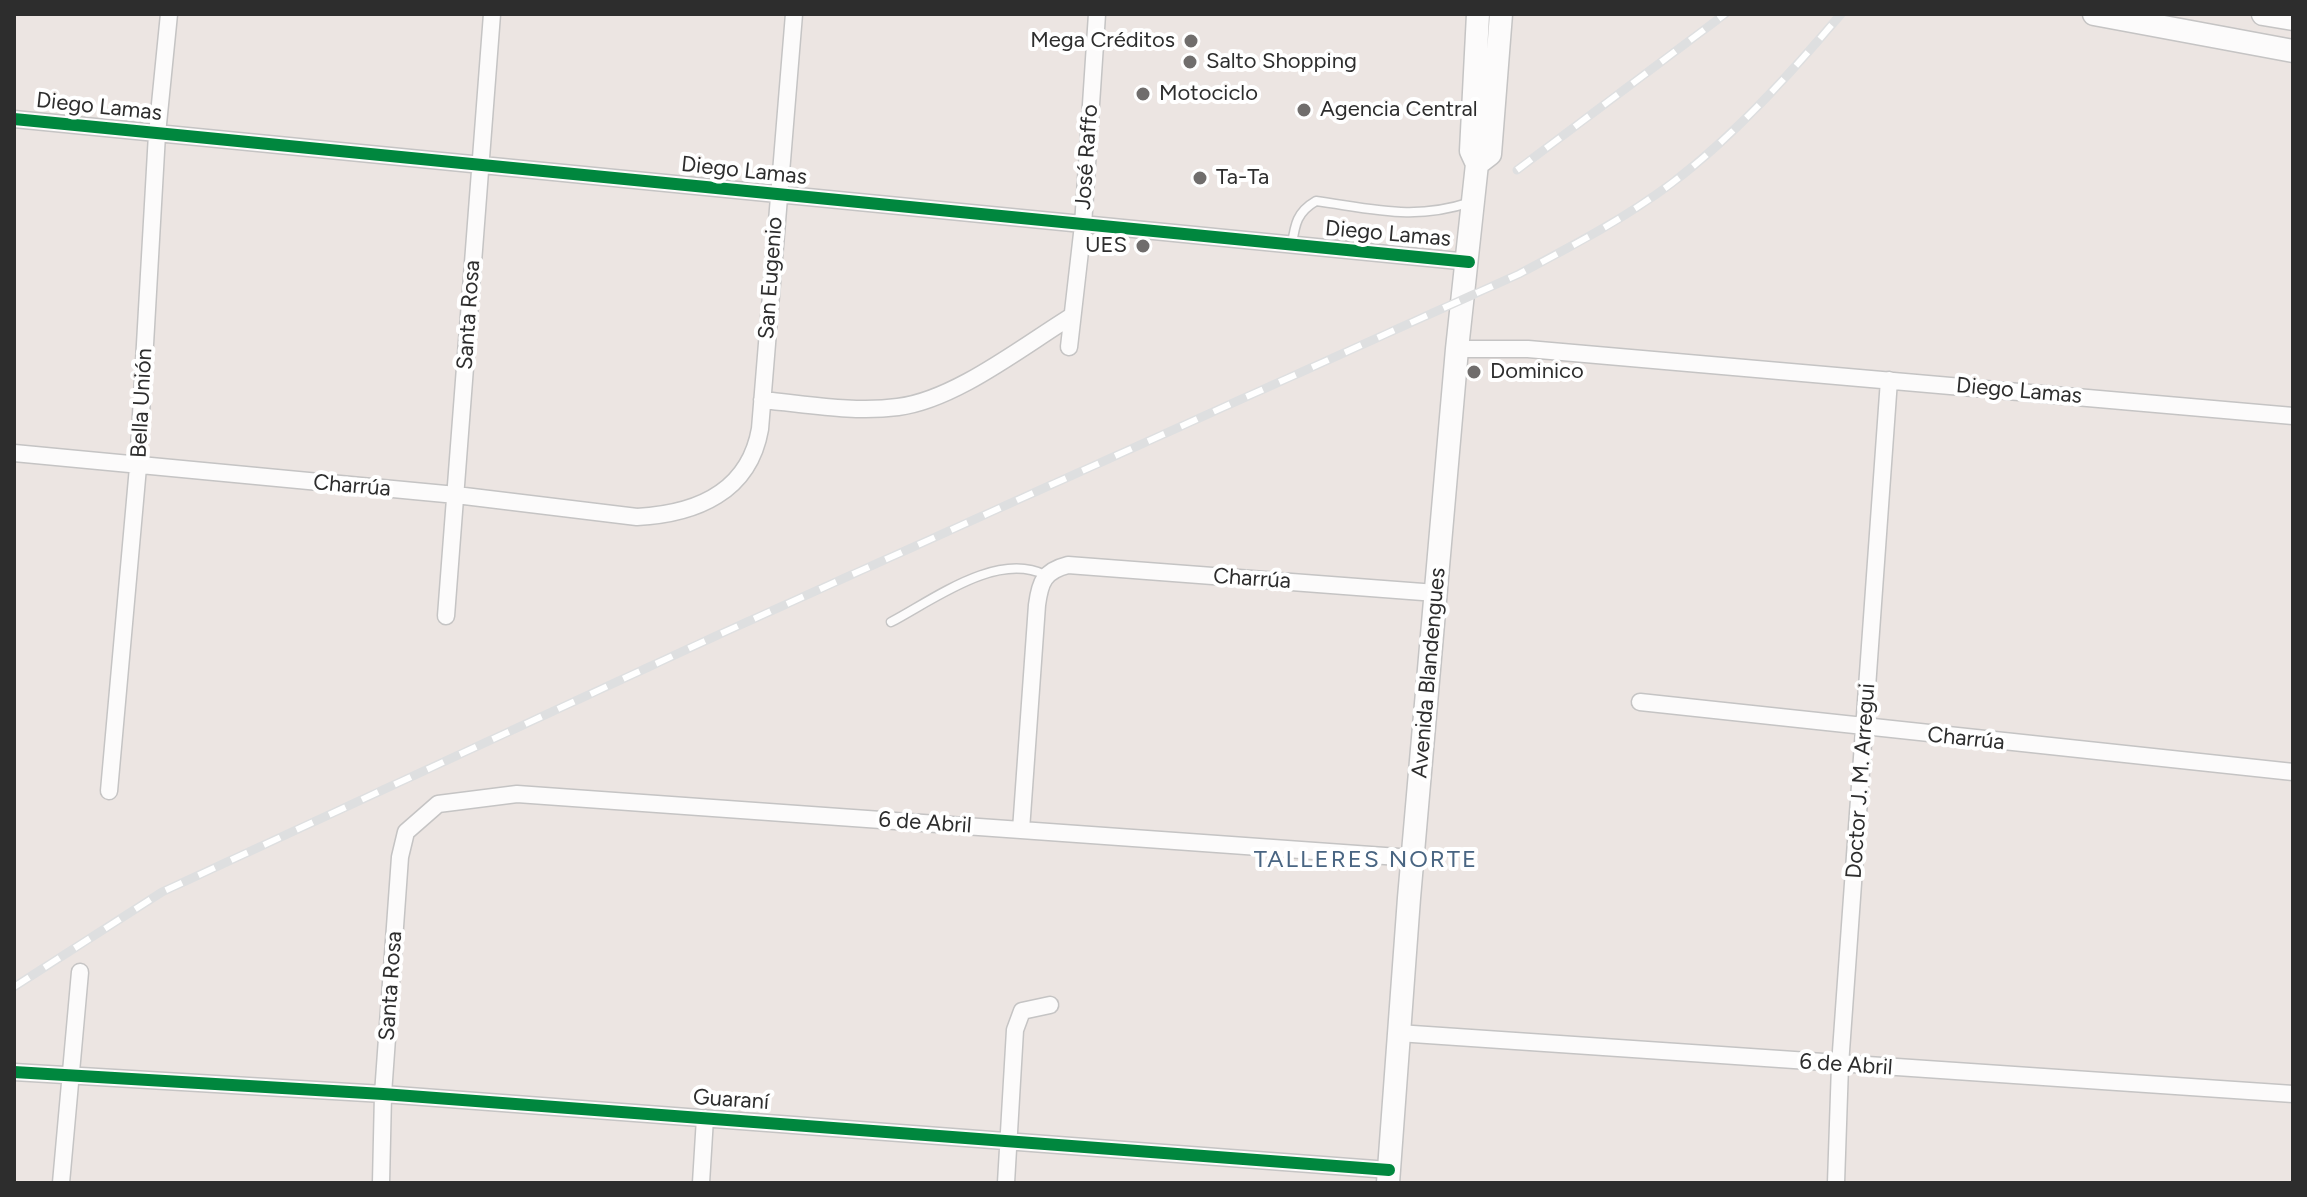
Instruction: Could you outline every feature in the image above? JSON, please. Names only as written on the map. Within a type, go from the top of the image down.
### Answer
[{"type":"street","name":"Bella Unión","points":[[109,791],[138,467],[157,134],[169,14]]},
{"type":"street","name":"Santa Rosa","points":[[446,616],[492,14]]},
{"type":"street","name":"San Eugenio","points":[[689,507],[722,493],[744,475],[756,452],[794,14]]},
{"type":"street","name":"José Raffo","points":[[1069,347],[1083,225],[1097,14]]},
{"type":"street","name":"Avenida Blandengues","points":[[1388,1176],[1457,349],[1469,262],[1477,164],[1471,151],[1478,14]]},
{"type":"street","name":"Avenida Blandengues","points":[[1477,164],[1490,154],[1501,14]]},
{"type":"street","points":[[2094,14],[2293,51]]},
{"type":"street","points":[[2263,14],[2293,19]]},
{"type":"street","name":"Diego Lamas","points":[[14,119],[1469,262]]},
{"type":"street","points":[[762,400],[864,409],[901,407],[960,384],[1072,316]]},
{"type":"street","name":"Diego Lamas","points":[[1457,349],[1528,349],[2293,416]]},
{"type":"street","name":"Doctor J. M. Arregui","points":[[1836,1183],[1840,1065],[1889,380]]},
{"type":"street","name":"Charrúa","points":[[14,453],[456,495],[637,517],[662,516],[689,507]]},
{"type":"street","name":"Charrúa","points":[[1045,575],[1068,565],[1436,593]]},
{"type":"street","points":[[1021,830],[1037,605],[1045,575]]},
{"type":"street","name":"Charrúa","points":[[1640,702],[1865,729],[2293,772]]},
{"type":"street","name":"6 de Abril","points":[[438,804],[517,794],[1413,858]]},
{"type":"street","name":"Santa Rosa","points":[[381,1183],[383,1094],[400,857],[406,832],[438,804]]},
{"type":"street","points":[[61,1183],[80,972]]},
{"type":"street","points":[[1006,1183],[1015,1030],[1022,1011],[1050,1005]]},
{"type":"street","name":"6 de Abril","points":[[1398,1033],[2293,1094]]},
{"type":"street","name":"Guaraní","points":[[14,1072],[383,1094],[705,1118],[1008,1141],[1388,1176]]},
{"type":"street","points":[[701,1183],[705,1118]]},
{"type":"lane","points":[[1292,245],[1296,219],[1303,209],[1316,201],[1419,214],[1438,213],[1474,201]]},
{"type":"lane","points":[[891,622],[948,591],[1000,570],[1026,568],[1045,575]]},
{"type":"railway","points":[[1517,170],[1725,14]]},
{"type":"railway","points":[[14,987],[162,892],[718,635],[1539,264],[1635,208],[1672,183],[1718,145],[1761,103],[1841,14]]},
{"type":"cycle path","points":[[14,119],[1469,262]]},
{"type":"cycle path","points":[[14,1072],[383,1094],[1389,1170]]},
{"type":"place","name":"Mega Créditos","points":[[1191,41]]},
{"type":"place","name":"Salto Shopping","points":[[1190,62]]},
{"type":"place","name":"Motociclo","points":[[1143,94]]},
{"type":"place","name":"Agencia Central","points":[[1304,110]]},
{"type":"place","name":"Ta-Ta","points":[[1200,178]]},
{"type":"place","name":"UES","points":[[1143,246]]},
{"type":"place","name":"Dominico","points":[[1474,372]]},
{"type":"district","name":"TALLERES NORTE","points":[[1366,860]]}]
